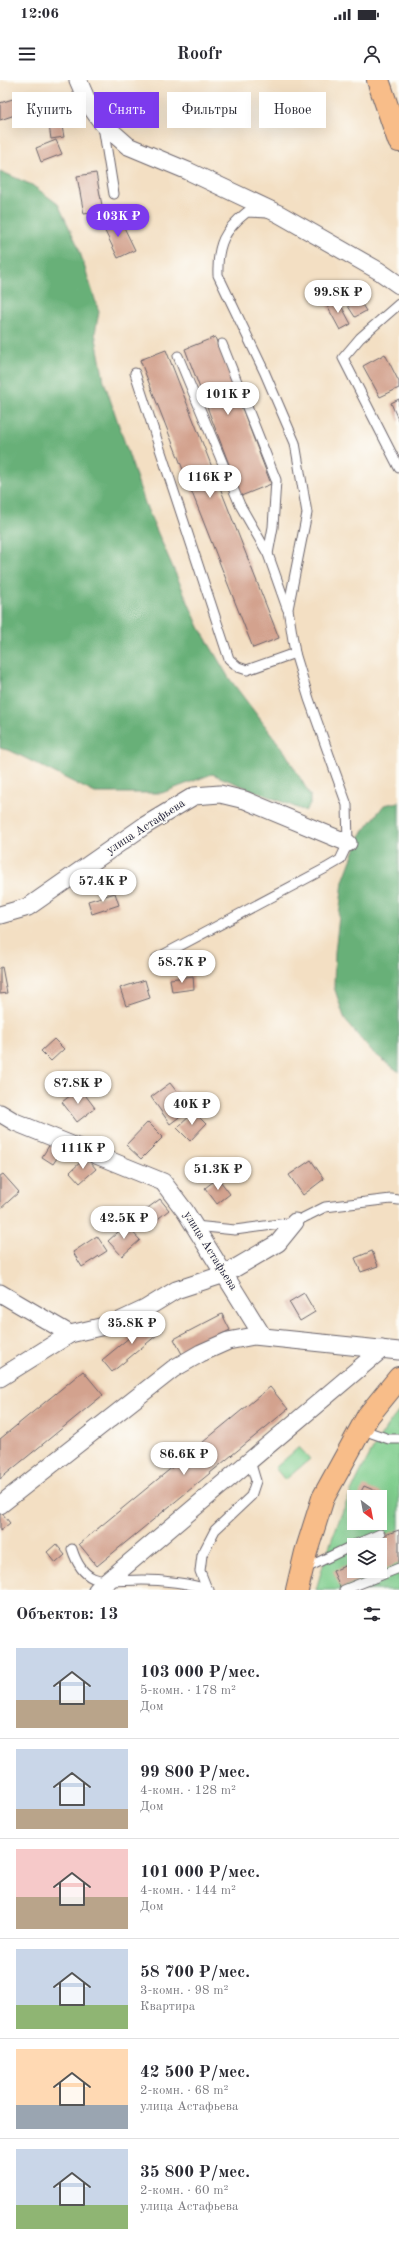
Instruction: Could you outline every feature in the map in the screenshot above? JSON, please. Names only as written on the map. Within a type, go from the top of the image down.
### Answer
[{"type":"main road","points":[[378,80],[399,140]]},
{"type":"main road","points":[[299,1580],[323,1498],[368,1416],[399,1378]]},
{"type":"street","points":[[78,80],[88,104],[94,112]]},
{"type":"street","points":[[108,128],[128,146],[188,171],[279,214],[379,271],[399,285]]},
{"type":"street","name":"улица Астафьева","points":[[0,915],[28,906],[144,826],[194,796],[220,794],[245,800],[348,843]]},
{"type":"street","name":"улица Астафьева","points":[[0,1113],[15,1122],[163,1182],[195,1226],[262,1336]]},
{"type":"street","points":[[0,1378],[70,1334],[113,1324],[145,1309],[176,1290],[225,1274],[278,1243],[295,1222]]},
{"type":"street","points":[[0,1293],[70,1334]]},
{"type":"street","points":[[0,1505],[173,1369],[228,1340],[262,1336],[399,1351]]},
{"type":"street","points":[[101,1587],[382,1348]]},
{"type":"lane","points":[[104,128],[114,194]]},
{"type":"lane","points":[[279,214],[247,212],[232,224],[222,242],[217,257],[218,275],[264,371],[295,443],[306,514],[288,609]]},
{"type":"lane","points":[[399,304],[360,338],[343,358],[399,468]]},
{"type":"lane","points":[[222,344],[276,480],[274,527],[268,554]]},
{"type":"lane","points":[[158,958],[340,860],[348,843],[347,805],[309,699],[295,653],[288,609],[268,554],[240,505],[178,356]]},
{"type":"lane","points":[[135,373],[229,659],[238,667],[247,670],[295,653]]},
{"type":"lane","points":[[195,1226],[235,1230],[295,1222],[325,1207],[391,1199],[399,1200]]},
{"type":"lane","points":[[360,1429],[389,1439],[399,1439]]},
{"type":"lane","points":[[208,1590],[200,1571],[202,1555],[215,1530],[253,1492],[256,1481],[250,1461]]},
{"type":"lane","points":[[371,1538],[380,1534]]},
{"type":"lane","points":[[299,1580],[347,1549]]},
{"type":"lane","points":[[72,1550],[76,1563],[84,1573],[101,1587],[142,1580],[208,1590]]},
{"type":"lane","points":[[344,1590],[399,1568]]},
{"type":"green space","points":[[0,171],[32,185],[58,204],[78,246],[99,312],[95,333],[104,381],[146,506],[199,627],[229,678],[285,752],[310,795],[310,805],[305,811],[212,774],[162,793],[95,793],[11,751],[0,748]]},
{"type":"green space","points":[[399,802],[399,1072],[371,1051],[345,1020],[334,987],[335,952],[343,881],[360,836],[384,805]]},
{"type":"green space","points":[[399,1411],[399,1590],[316,1590],[330,1545],[347,1501],[347,1530],[387,1530],[387,1490],[352,1490],[373,1449]]},
{"type":"green space","points":[[299,1447],[310,1459],[285,1480],[275,1468]]},
{"type":"building","points":[[12,99],[12,116],[0,120],[0,103]]},
{"type":"building","points":[[49,128],[62,128],[64,137],[51,139]]},
{"type":"building","points":[[56,140],[62,154],[41,162],[36,148]]},
{"type":"building","points":[[96,173],[103,211],[84,214],[77,176]]},
{"type":"building","points":[[119,217],[135,250],[118,258],[102,225]]},
{"type":"building","points":[[355,293],[366,311],[355,317],[344,300]]},
{"type":"building","points":[[337,298],[351,324],[340,330],[326,304]]},
{"type":"building","points":[[215,337],[271,484],[241,496],[185,349]]},
{"type":"building","points":[[166,350],[279,638],[253,648],[140,360]]},
{"type":"building","points":[[385,354],[399,382],[399,388],[380,397],[363,366]]},
{"type":"building","points":[[399,399],[399,422],[391,403]]},
{"type":"building","points":[[115,893],[119,905],[92,914],[88,901]]},
{"type":"building","points":[[2,967],[7,993],[0,994],[0,968]]},
{"type":"building","points":[[193,976],[194,989],[172,992],[170,979]]},
{"type":"building","points":[[145,980],[150,998],[126,1006],[120,988]]},
{"type":"building","points":[[54,1039],[64,1049],[51,1061],[41,1051]]},
{"type":"building","points":[[170,1083],[190,1109],[170,1124],[151,1097]]},
{"type":"building","points":[[80,1088],[95,1108],[77,1122],[62,1102]]},
{"type":"building","points":[[194,1112],[206,1124],[190,1141],[177,1128]]},
{"type":"building","points":[[148,1122],[163,1137],[141,1159],[126,1145]]},
{"type":"building","points":[[50,1144],[61,1152],[53,1164],[42,1157]]},
{"type":"building","points":[[86,1157],[96,1169],[80,1183],[70,1172]]},
{"type":"building","points":[[311,1160],[324,1179],[303,1195],[289,1175]]},
{"type":"building","points":[[3,1174],[19,1192],[0,1209],[0,1176]]},
{"type":"building","points":[[218,1178],[230,1194],[217,1204],[205,1188]]},
{"type":"building","points":[[160,1199],[169,1210],[154,1222],[145,1210]]},
{"type":"building","points":[[126,1225],[140,1240],[122,1256],[108,1241]]},
{"type":"building","points":[[97,1236],[107,1251],[82,1267],[73,1252]]},
{"type":"building","points":[[372,1251],[378,1266],[361,1272],[355,1258]]},
{"type":"building","points":[[304,1293],[315,1312],[300,1321],[289,1302]]},
{"type":"building","points":[[222,1314],[230,1330],[182,1354],[174,1339]]},
{"type":"building","points":[[153,1318],[163,1330],[112,1372],[102,1360]]},
{"type":"building","points":[[83,1371],[103,1395],[0,1479],[0,1439]]},
{"type":"building","points":[[270,1387],[288,1409],[97,1566],[79,1544]]},
{"type":"building","points":[[364,1486],[373,1490],[362,1490]]},
{"type":"building","points":[[2,1513],[10,1523],[0,1531],[0,1514]]},
{"type":"building","points":[[399,1530],[399,1563],[387,1568],[388,1547],[387,1538],[385,1538],[384,1535]]},
{"type":"building","points":[[56,1544],[65,1555],[56,1563],[47,1552]]},
{"type":"building","points":[[347,1565],[347,1578],[366,1578],[341,1589],[333,1571]]}]
